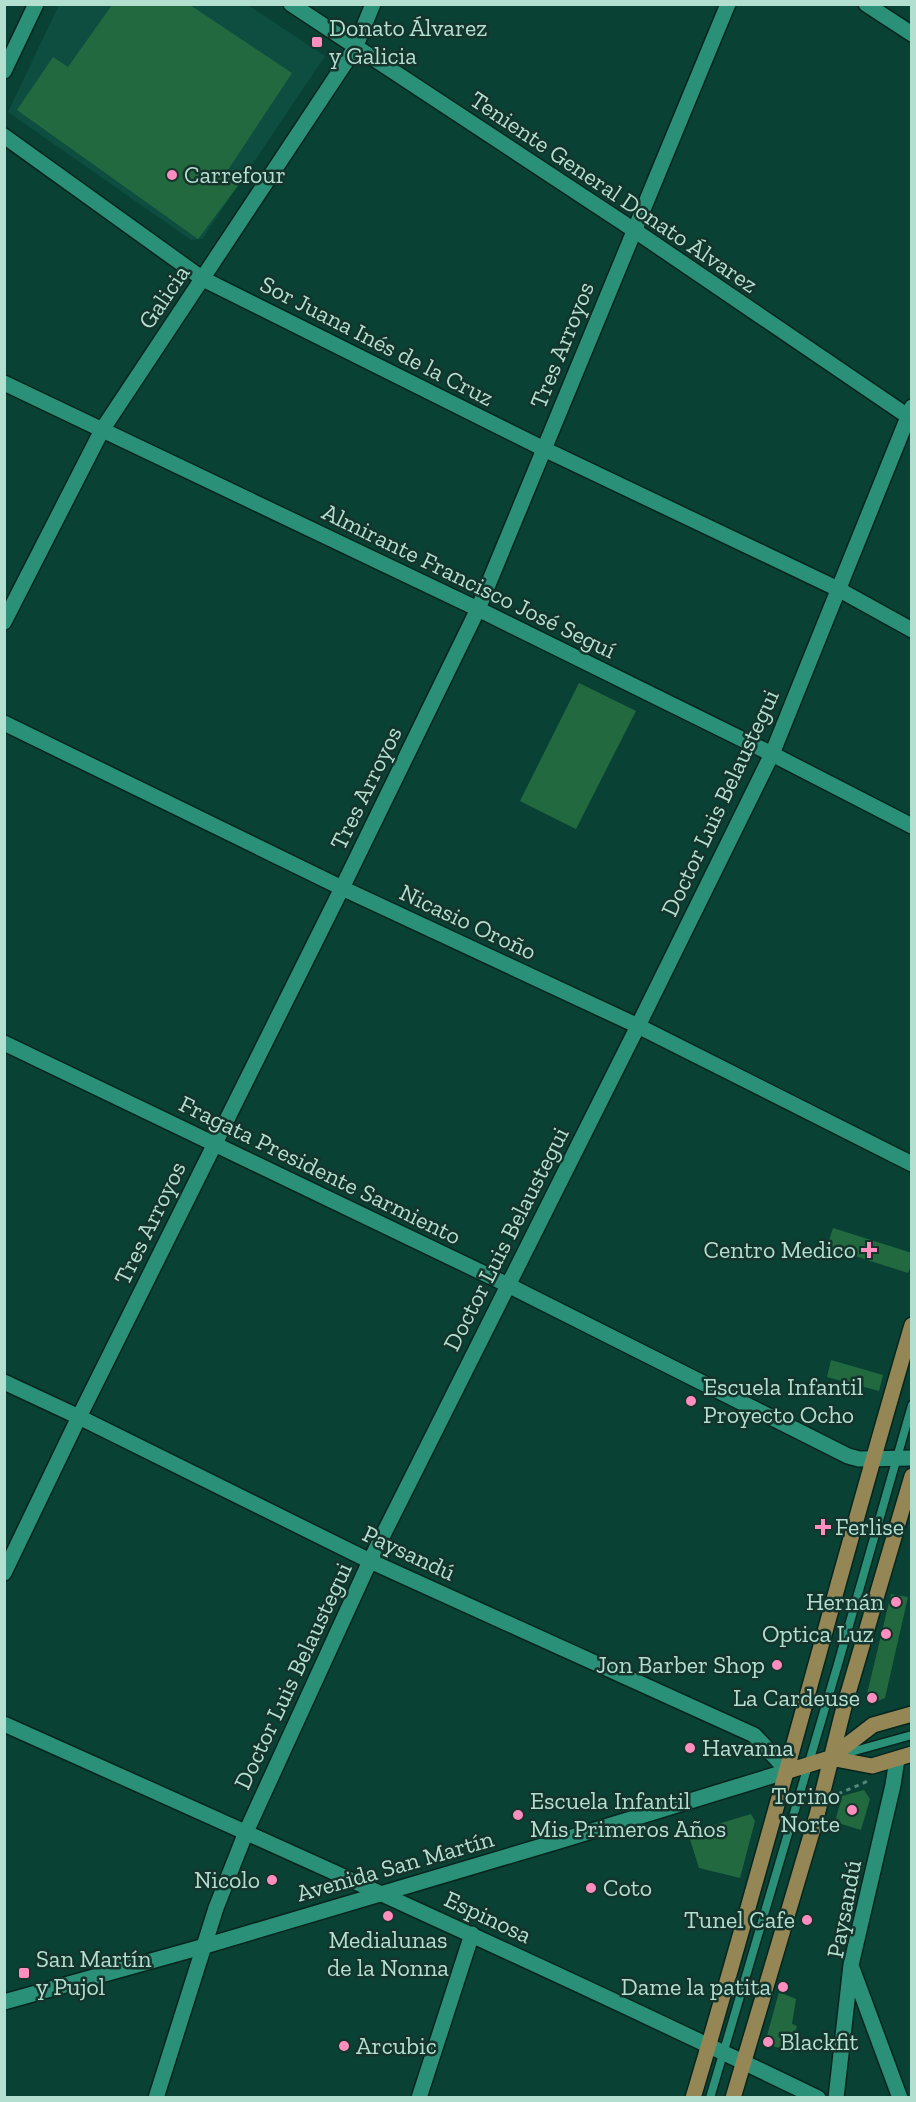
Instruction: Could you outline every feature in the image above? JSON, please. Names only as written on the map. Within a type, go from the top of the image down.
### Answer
[{"type":"main road","points":[[693,2097],[788,1771],[872,1459],[912,1325]]},
{"type":"main road","points":[[732,2097],[815,1823],[830,1758],[912,1476]]},
{"type":"main road","name":"Avenida San Martín","points":[[788,1771],[830,1758],[873,1725],[912,1714]]},
{"type":"main road","name":"Avenida San Martín","points":[[830,1758],[872,1766],[904,1756]]},
{"type":"street","points":[[4,71],[36,4]]},
{"type":"street","name":"Teniente General Donato Álvarez","points":[[291,4],[910,414]]},
{"type":"street","name":"Galicia","points":[[4,622],[102,430],[355,48],[373,4]]},
{"type":"street","name":"Tres Arroyos","points":[[4,1573],[478,609],[728,4]]},
{"type":"street","points":[[866,4],[912,34]]},
{"type":"street","name":"Sor Juana Inés de la Cruz","points":[[4,136],[203,279],[544,449],[838,590],[912,630]]},
{"type":"street","name":"Almirante Francisco José Seguí","points":[[4,383],[478,609],[912,826]]},
{"type":"street","name":"Doctor Luis Belaustegui","points":[[156,2097],[216,1908],[246,1832],[370,1561],[772,754],[910,414]]},
{"type":"street","name":"Nicasio Oroño","points":[[4,723],[342,888],[638,1026],[912,1164]]},
{"type":"street","name":"Fragata Presidente Sarmiento","points":[[4,1043],[508,1285],[848,1456],[859,1459],[912,1458]]},
{"type":"street","name":"Paysandú","points":[[4,1382],[370,1561],[753,1735],[788,1771]]},
{"type":"street","name":"Espinosa","points":[[4,1724],[472,1934],[818,2097]]},
{"type":"street","name":"Paysandú","points":[[900,2097],[851,1965],[893,1785],[904,1756]]},
{"type":"street","name":"Avenida San Martín","points":[[4,2002],[205,1946],[559,1842],[788,1771]]},
{"type":"street","points":[[419,2097],[472,1934]]},
{"type":"street","points":[[836,2097],[851,1965]]},
{"type":"lane","points":[[710,2097],[912,1405]]},
{"type":"lane","points":[[830,1758],[912,1735]]},
{"type":"shaded area","name":"Carrefour","points":[[59,5],[248,5],[325,56],[202,239],[191,240],[8,112]]},
{"type":"building","name":"Carrefour","points":[[112,5],[190,5],[292,73],[226,173],[240,183],[198,239],[17,110],[53,57],[68,67]]},
{"type":"building","points":[[579,683],[636,711],[576,829],[520,801]]},
{"type":"building","name":"Centro Medico","points":[[833,1228],[912,1253],[912,1263],[908,1273],[827,1247]]},
{"type":"building","points":[[831,1360],[883,1375],[879,1391],[827,1377]]},
{"type":"building","points":[[891,1594],[908,1597],[885,1698],[871,1704],[866,1698]]},
{"type":"building","name":"Torino Norte","points":[[864,1790],[870,1799],[861,1830],[835,1822],[842,1796]]},
{"type":"building","points":[[751,1814],[755,1821],[740,1878],[699,1868],[688,1833]]},
{"type":"building","points":[[779,1992],[796,1999],[792,2024],[797,2026],[793,2037],[798,2038],[792,2053],[765,2043]]},
{"type":"place","name":"Donato Álvarez y Galicia","points":[[317,42]]},
{"type":"place","name":"Carrefour","points":[[172,175]]},
{"type":"place","name":"Centro Medico","points":[[869,1250]]},
{"type":"place","name":"Escuela Infantil Proyecto Ocho","points":[[691,1401]]},
{"type":"place","name":"Ferlise","points":[[823,1527]]},
{"type":"place","name":"Hernán","points":[[896,1602]]},
{"type":"place","name":"Optica Luz","points":[[886,1634]]},
{"type":"place","name":"Jon Barber Shop","points":[[777,1665]]},
{"type":"place","name":"La Cardeuse","points":[[872,1698]]},
{"type":"place","name":"Havanna","points":[[690,1748]]},
{"type":"place","name":"Torino Norte","points":[[852,1810]]},
{"type":"place","name":"Escuela Infantil Mis Primeros Años","points":[[518,1815]]},
{"type":"place","name":"Nicolo","points":[[272,1880]]},
{"type":"place","name":"Coto","points":[[591,1888]]},
{"type":"place","name":"Medialunas de la Nonna","points":[[388,1916]]},
{"type":"place","name":"Tunel Cafe","points":[[807,1920]]},
{"type":"place","name":"San Martín y Pujol","points":[[24,1973]]},
{"type":"place","name":"Dame la patita","points":[[783,1987]]},
{"type":"place","name":"Blackfit","points":[[768,2042]]},
{"type":"place","name":"Arcubic","points":[[344,2046]]}]
